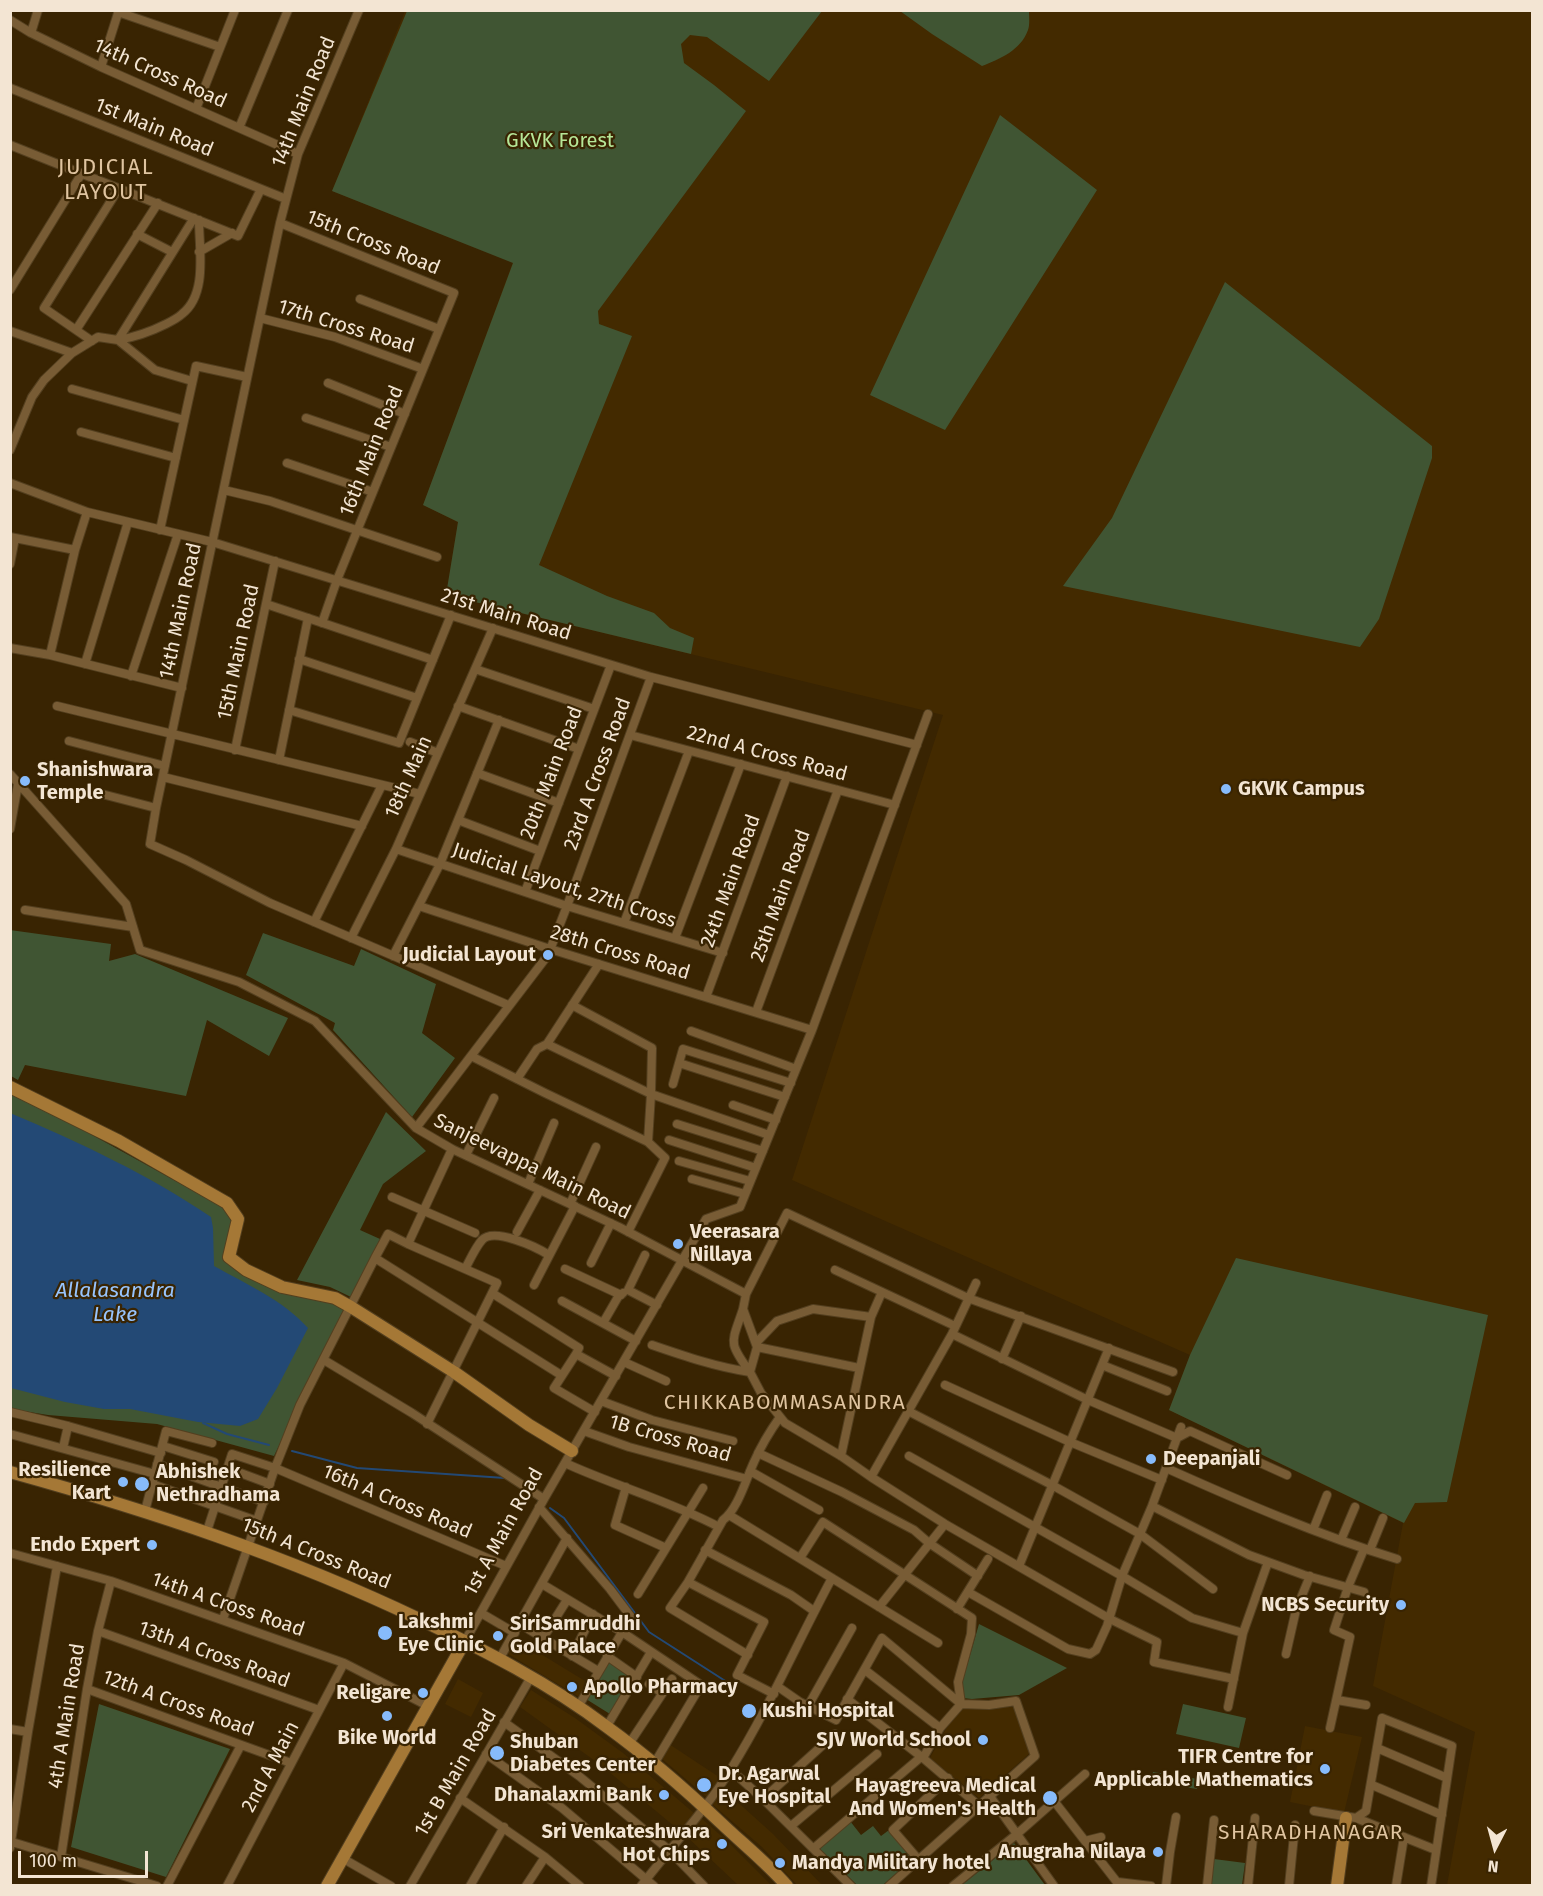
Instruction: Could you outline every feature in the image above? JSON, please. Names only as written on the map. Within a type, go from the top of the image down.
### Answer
[{"type":"street","points":[[31,33],[38,10]]},
{"type":"street","points":[[196,109],[235,10]]},
{"type":"street","points":[[239,128],[288,10]]},
{"type":"street","name":"14th Main Road","points":[[359,10],[298,154],[286,199],[150,844],[270,903],[508,1005]]},
{"type":"street","points":[[101,67],[118,11],[220,47]]},
{"type":"street","name":"14th Cross Road","points":[[10,20],[31,33],[101,67],[298,154]]},
{"type":"street","name":"1st Main Road","points":[[11,90],[286,199]]},
{"type":"street","points":[[10,145],[238,236],[261,189]]},
{"type":"street","points":[[10,290],[82,173]]},
{"type":"street","points":[[92,341],[44,308],[119,188]]},
{"type":"street","points":[[76,330],[158,203]]},
{"type":"street","points":[[10,450],[32,397],[44,380],[72,353],[98,337],[118,340],[139,336],[184,313],[194,299],[199,279],[197,219]]},
{"type":"street","points":[[118,340],[172,252],[197,219]]},
{"type":"street","name":"15th Cross Road","points":[[280,223],[454,293]]},
{"type":"street","points":[[199,252],[232,233]]},
{"type":"street","points":[[137,234],[172,252]]},
{"type":"street","name":"16th Main Road","points":[[322,623],[337,579],[454,293]]},
{"type":"street","points":[[360,299],[439,329]]},
{"type":"street","name":"17th Cross Road","points":[[260,318],[335,337],[423,369]]},
{"type":"street","points":[[10,331],[72,353]]},
{"type":"street","points":[[118,340],[155,370],[192,381]]},
{"type":"street","points":[[160,530],[196,366],[248,377]]},
{"type":"street","points":[[328,383],[405,414]]},
{"type":"street","points":[[72,389],[184,420]]},
{"type":"street","points":[[306,418],[391,447]]},
{"type":"street","points":[[81,432],[176,458]]},
{"type":"street","points":[[287,463],[373,492]]},
{"type":"street","name":"21st Main Road","points":[[10,483],[87,512],[213,542],[651,677],[917,745]]},
{"type":"street","points":[[224,490],[270,501],[436,557]]},
{"type":"street","points":[[50,655],[75,550],[87,512]]},
{"type":"street","points":[[85,664],[128,522]]},
{"type":"street","points":[[131,676],[178,534]]},
{"type":"street","points":[[10,564],[13,537],[75,550]]},
{"type":"street","name":"15th Main Road","points":[[235,750],[275,561]]},
{"type":"street","points":[[266,604],[433,660]]},
{"type":"street","points":[[289,710],[399,743],[451,615]]},
{"type":"street","points":[[279,760],[308,618]]},
{"type":"street","name":"18th Main","points":[[351,938],[396,849],[493,628]]},
{"type":"street","points":[[10,648],[50,655],[182,688]]},
{"type":"street","points":[[299,659],[417,698]]},
{"type":"street","name":"20th Main Road","points":[[525,892],[610,665]]},
{"type":"street","points":[[475,669],[594,709]]},
{"type":"street","name":"23rd A Cross Road","points":[[416,1128],[548,955],[651,677]]},
{"type":"street","points":[[57,706],[420,794]]},
{"type":"street","points":[[459,706],[579,749]]},
{"type":"street","points":[[692,1179],[745,1194],[812,1030],[928,714]]},
{"type":"street","points":[[393,956],[440,864],[499,720]]},
{"type":"street","name":"22nd A Cross Road","points":[[630,735],[895,805]]},
{"type":"street","points":[[69,741],[165,766]]},
{"type":"street","points":[[410,742],[438,753]]},
{"type":"street","points":[[624,923],[689,750]]},
{"type":"street","points":[[675,938],[741,764]]},
{"type":"street","points":[[477,773],[559,803]]},
{"type":"street","name":"Sanjeevappa Main Road","points":[[10,774],[126,904],[140,950],[239,982],[315,1021],[416,1128],[452,1149],[611,1223],[746,1294]]},
{"type":"street","points":[[163,777],[362,826]]},
{"type":"street","name":"24th Main Road","points":[[706,997],[787,777]]},
{"type":"street","points":[[10,829],[18,784]]},
{"type":"street","points":[[314,922],[382,785]]},
{"type":"street","name":"25th Main Road","points":[[756,1012],[838,790]]},
{"type":"street","points":[[94,792],[156,808]]},
{"type":"street","points":[[458,820],[540,851]]},
{"type":"street","name":"Judicial Layout, 27th Cross","points":[[396,849],[567,906],[723,953]]},
{"type":"street","name":"28th Cross Road","points":[[419,906],[812,1030]]},
{"type":"street","points":[[25,910],[133,927]]},
{"type":"street","points":[[517,1080],[537,1049],[547,1044],[598,964]]},
{"type":"street","points":[[572,1005],[652,1048],[648,1142]]},
{"type":"street","points":[[691,1031],[796,1069]]},
{"type":"street","points":[[547,1044],[651,1094],[769,1135]]},
{"type":"street","points":[[672,1084],[683,1049],[791,1083]]},
{"type":"street","points":[[471,1056],[648,1142],[665,1158],[628,1232]]},
{"type":"street","points":[[679,1063],[785,1096]]},
{"type":"street","points":[[10,1087],[119,1141],[227,1203],[238,1219],[229,1257],[246,1270],[282,1287],[335,1299],[351,1307],[572,1451]]},
{"type":"street","points":[[466,1155],[494,1098]]},
{"type":"street","points":[[733,1106],[776,1120]]},
{"type":"street","points":[[528,1184],[554,1123]]},
{"type":"street","points":[[677,1124],[763,1151]]},
{"type":"street","points":[[669,1140],[756,1168]]},
{"type":"street","points":[[534,1286],[596,1147]]},
{"type":"street","points":[[408,1244],[452,1149]]},
{"type":"street","points":[[679,1161],[750,1181]]},
{"type":"street","points":[[517,1232],[540,1190]]},
{"type":"street","name":"1st A Main Road","points":[[327,1886],[565,1462],[706,1219],[740,1207],[745,1194]]},
{"type":"street","points":[[392,1197],[474,1233]]},
{"type":"street","points":[[1173,1372],[969,1298],[787,1213],[746,1294],[733,1337],[733,1344],[740,1359],[750,1372],[760,1392],[785,1423],[841,1456],[871,1478],[945,1524],[1110,1619],[1157,1642],[1154,1662],[1234,1679]]},
{"type":"street","points":[[591,1263],[611,1223]]},
{"type":"street","points":[[223,1620],[275,1468],[300,1405],[388,1234],[497,1283],[427,1424]]},
{"type":"street","points":[[465,1269],[481,1241],[487,1236],[495,1235],[531,1245],[549,1255]]},
{"type":"street","points":[[603,1323],[645,1255]]},
{"type":"street","points":[[375,1258],[561,1375]]},
{"type":"street","points":[[566,1269],[657,1305]]},
{"type":"street","points":[[835,1270],[882,1292],[1002,1359],[1088,1400],[1177,1438]]},
{"type":"street","points":[[871,1478],[953,1330],[975,1283]]},
{"type":"street","points":[[841,1456],[871,1317],[882,1292]]},
{"type":"street","points":[[492,1293],[579,1348],[554,1388],[595,1412]]},
{"type":"street","points":[[562,1301],[636,1341]]},
{"type":"street","points":[[743,1309],[756,1345]]},
{"type":"street","points":[[750,1372],[756,1345],[777,1321],[813,1309],[871,1317]]},
{"type":"street","points":[[1002,1359],[1020,1316]]},
{"type":"street","points":[[652,1344],[729,1369],[750,1372]]},
{"type":"street","points":[[756,1345],[859,1368]]},
{"type":"street","points":[[1019,1566],[1109,1348]]},
{"type":"street","points":[[576,1354],[616,1376]]},
{"type":"street","points":[[324,1360],[427,1424],[542,1503],[567,1538],[631,1617],[578,1707]]},
{"type":"street","points":[[624,1362],[666,1381]]},
{"type":"street","points":[[1102,1365],[1167,1391]]},
{"type":"street","points":[[945,1385],[1070,1442],[1162,1480]]},
{"type":"street","points":[[601,1401],[652,1420],[733,1441]]},
{"type":"street","points":[[908,1411],[1052,1485],[1140,1534],[1213,1589]]},
{"type":"street","points":[[10,1412],[214,1462]]},
{"type":"street","points":[[748,1655],[670,1608],[688,1582],[718,1527],[729,1515],[769,1433],[780,1417]]},
{"type":"street","points":[[63,1448],[68,1426]]},
{"type":"street","points":[[968,1592],[1068,1649],[1090,1654],[1096,1650],[1110,1619],[1122,1576],[1152,1506],[1181,1427]]},
{"type":"street","points":[[145,1511],[166,1431],[212,1443]]},
{"type":"street","name":"1B Cross Road","points":[[584,1431],[629,1447],[748,1475],[819,1510]]},
{"type":"street","points":[[1177,1438],[1190,1431],[1287,1475]]},
{"type":"street","points":[[10,1434],[155,1474]]},
{"type":"street","points":[[759,1453],[842,1492],[914,1530],[929,1543],[978,1576]]},
{"type":"street","name":"16th A Cross Road","points":[[227,1468],[231,1454],[275,1468],[506,1566]]},
{"type":"street","points":[[909,1456],[1036,1526],[1192,1618],[1244,1633]]},
{"type":"street","points":[[565,1462],[718,1527]]},
{"type":"street","points":[[158,1464],[264,1502]]},
{"type":"street","points":[[207,1532],[227,1468],[270,1484]]},
{"type":"street","points":[[1166,1468],[1268,1513],[1397,1559]]},
{"type":"street","name":"15th A Cross Road","points":[[10,1472],[145,1511],[248,1546],[349,1587],[500,1658],[607,1726],[704,1806],[787,1886]]},
{"type":"street","points":[[152,1485],[257,1521]]},
{"type":"street","points":[[626,1487],[615,1526],[666,1548]]},
{"type":"street","points":[[638,1594],[703,1488]]},
{"type":"street","points":[[1313,1530],[1327,1495]]},
{"type":"street","points":[[1152,1506],[1249,1555],[1364,1592]]},
{"type":"street","points":[[1341,1540],[1355,1507]]},
{"type":"street","points":[[729,1515],[938,1643]]},
{"type":"street","points":[[1329,1728],[1350,1637],[1334,1630],[1348,1587],[1383,1518]]},
{"type":"street","points":[[800,1558],[823,1522],[972,1618],[971,1634],[958,1683],[962,1704]]},
{"type":"street","points":[[879,1607],[945,1524]]},
{"type":"street","points":[[500,1658],[567,1538]]},
{"type":"street","points":[[705,1550],[791,1595],[814,1611]]},
{"type":"street","name":"14th A Cross Road","points":[[10,1553],[111,1581],[344,1663],[428,1706]]},
{"type":"street","points":[[957,1609],[988,1559]]},
{"type":"street","points":[[1228,1707],[1244,1633],[1268,1562]]},
{"type":"street","points":[[57,1566],[11,1845],[61,1857],[157,1886]]},
{"type":"street","points":[[1286,1654],[1296,1611],[1310,1576]]},
{"type":"street","points":[[644,1882],[731,1770],[832,1578]]},
{"type":"street","name":"4th A Main Road","points":[[61,1857],[87,1689],[98,1631],[111,1581]]},
{"type":"street","points":[[688,1582],[764,1622],[737,1676],[775,1690],[836,1720],[882,1638],[962,1704],[989,1705],[1016,1701],[1035,1756],[889,1886]]},
{"type":"street","points":[[542,1584],[622,1632],[701,1685],[654,1764]]},
{"type":"street","points":[[543,1638],[567,1600]]},
{"type":"street","points":[[481,1613],[514,1633]]},
{"type":"street","points":[[572,1656],[593,1614]]},
{"type":"street","points":[[520,1624],[598,1671]]},
{"type":"street","points":[[808,1706],[852,1628]]},
{"type":"street","name":"13th A Cross Road","points":[[98,1631],[319,1710]]},
{"type":"street","points":[[607,1726],[651,1652]]},
{"type":"street","points":[[607,1656],[637,1677]]},
{"type":"street","name":"2nd A Main","points":[[227,1886],[344,1663]]},
{"type":"street","points":[[865,1670],[940,1728]]},
{"type":"street","name":"1st B Main Road","points":[[410,1886],[531,1677]]},
{"type":"street","points":[[629,1744],[672,1679]]},
{"type":"street","points":[[649,1684],[662,1693]]},
{"type":"street","name":"12th A Cross Road","points":[[87,1689],[291,1763]]},
{"type":"street","points":[[847,1699],[948,1778],[983,1801],[1017,1834],[1054,1886]]},
{"type":"street","points":[[1337,1700],[1366,1705]]},
{"type":"street","points":[[814,1848],[922,1758],[940,1728],[962,1704]]},
{"type":"street","points":[[1351,1818],[1366,1811],[1382,1718],[1452,1746],[1431,1886]]},
{"type":"street","points":[[504,1722],[579,1776],[669,1850],[704,1886]]},
{"type":"street","points":[[10,1728],[28,1732]]},
{"type":"street","points":[[763,1799],[835,1734]]},
{"type":"street","points":[[167,1886],[241,1745]]},
{"type":"street","points":[[1377,1748],[1447,1778]]},
{"type":"street","points":[[486,1754],[562,1808],[644,1882],[654,1886]]},
{"type":"street","points":[[791,1826],[877,1754]]},
{"type":"street","points":[[731,1770],[851,1886]]},
{"type":"street","points":[[953,1886],[1085,1774]]},
{"type":"street","points":[[918,1859],[893,1830],[948,1778]]},
{"type":"street","points":[[1372,1785],[1442,1815]]},
{"type":"street","points":[[460,1798],[545,1857],[580,1886]]},
{"type":"street","points":[[1054,1802],[1119,1884],[1151,1886]]},
{"type":"street","points":[[1314,1811],[1351,1818],[1436,1850]]},
{"type":"street","points":[[1166,1886],[1176,1817]]},
{"type":"street","points":[[1248,1886],[1255,1818]]},
{"type":"street","points":[[1337,1886],[1351,1818]]},
{"type":"street","points":[[1207,1886],[1214,1820]]},
{"type":"street","points":[[1289,1886],[1295,1825]]},
{"type":"street","points":[[470,1886],[504,1827]]},
{"type":"street","points":[[1085,1841],[1101,1837]]},
{"type":"street","points":[[1396,1886],[1404,1837]]},
{"type":"street","points":[[526,1886],[545,1857]]},
{"type":"street","points":[[342,1858],[391,1886]]},
{"type":"shaded area","name":"GKVK Campus","points":[[405,11],[1532,11],[1532,1885],[1447,1885],[1475,1732],[1373,1686],[1403,1523],[1169,1410],[1190,1355],[792,1180],[943,715],[446,595],[458,522],[423,505],[513,262],[332,191]]},
{"type":"shaded area","points":[[513,1637],[590,1684],[581,1698],[505,1652]]},
{"type":"shaded area","points":[[458,1679],[483,1693],[471,1717],[445,1704]]},
{"type":"shaded area","points":[[531,1690],[623,1753],[694,1813],[680,1831],[602,1766],[520,1707]]},
{"type":"shaded area","name":"SJV World School","points":[[964,1707],[1015,1707],[1030,1753],[979,1798],[930,1758],[947,1727]]},
{"type":"shaded area","name":"TIFR Centre for Applicable Mathematics","points":[[1305,1726],[1362,1737],[1344,1813],[1290,1802]]},
{"type":"shaded area","points":[[669,1744],[722,1779],[708,1798],[661,1758]]},
{"type":"shaded area","points":[[723,1789],[773,1834],[822,1885],[797,1885],[762,1847],[712,1804]]},
{"type":"shaded area","points":[[700,1817],[771,1885],[738,1885],[685,1835]]},
{"type":"green space","name":"GKVK Forest","points":[[407,11],[822,11],[769,81],[707,37],[690,35],[681,44],[684,63],[746,111],[598,311],[599,324],[632,336],[539,565],[607,596],[654,613],[670,628],[694,638],[691,654],[446,595],[458,522],[423,505],[513,263],[332,191]]},
{"type":"green space","points":[[900,11],[1029,11],[1029,26],[1025,37],[1015,48],[1003,57],[982,66]]},
{"type":"green space","points":[[1000,115],[1097,190],[945,430],[870,395]]},
{"type":"green space","points":[[1225,282],[1432,446],[1432,458],[1379,619],[1360,647],[1063,586],[1112,518]]},
{"type":"green space","points":[[10,930],[111,944],[109,961],[135,954],[288,1018],[269,1056],[207,1020],[186,1096],[25,1065],[18,1080],[11,1076]]},
{"type":"green space","points":[[263,933],[354,966],[361,949],[436,984],[422,1033],[455,1058],[412,1117],[333,1030],[335,1023],[246,975]]},
{"type":"green space","name":"Allalasandra Lake","points":[[10,1093],[74,1125],[223,1207],[233,1219],[224,1260],[344,1309],[274,1456],[157,1424],[48,1415],[11,1409]]},
{"type":"green space","points":[[386,1112],[426,1151],[383,1184],[360,1230],[380,1239],[351,1297],[330,1287],[297,1280]]},
{"type":"green space","points":[[1236,1258],[1488,1315],[1447,1502],[1415,1503],[1404,1523],[1169,1410],[1190,1355]]},
{"type":"green space","points":[[979,1624],[1067,1668],[1019,1695],[963,1698],[962,1683]]},
{"type":"green space","points":[[608,1661],[633,1679],[610,1714],[586,1699]]},
{"type":"green space","points":[[99,1704],[230,1749],[166,1877],[71,1847]]},
{"type":"green space","points":[[1183,1704],[1246,1718],[1239,1748],[1176,1734]]},
{"type":"green space","points":[[1153,1772],[1198,1779],[1197,1789],[1151,1782]]},
{"type":"green space","points":[[850,1821],[861,1835],[873,1826],[881,1836],[889,1830],[912,1859],[883,1885],[857,1885],[818,1847]]},
{"type":"green space","points":[[1014,1843],[1045,1885],[962,1885]]},
{"type":"green space","points":[[1214,1859],[1245,1863],[1242,1885],[1211,1886]]},
{"type":"water","name":"Allalasandra Lake","points":[[10,1113],[113,1160],[211,1217],[214,1266],[276,1301],[308,1328],[258,1419],[240,1426],[198,1422],[130,1409],[104,1409],[65,1402],[11,1388]]},
{"type":"waterway","points":[[203,1423],[227,1434],[269,1445]]},
{"type":"waterway","points":[[292,1451],[357,1468],[505,1478]]},
{"type":"waterway","points":[[550,1508],[564,1518],[649,1632],[730,1684]]},
{"type":"place","name":"Shanishwara Temple","points":[[25,781]]},
{"type":"place","name":"GKVK Campus","points":[[1226,789]]},
{"type":"place","name":"Judicial Layout","points":[[548,955]]},
{"type":"place","name":"Veerasara Nillaya","points":[[678,1244]]},
{"type":"place","name":"Deepanjali","points":[[1151,1459]]},
{"type":"place","name":"Resilience Kart","points":[[123,1482]]},
{"type":"place","name":"Abhishek Nethradhama","points":[[142,1484]]},
{"type":"place","name":"Endo Expert","points":[[152,1545]]},
{"type":"place","name":"NCBS Security","points":[[1401,1605]]},
{"type":"place","name":"Lakshmi Eye Clinic","points":[[385,1633]]},
{"type":"place","name":"SiriSamruddhi Gold Palace","points":[[498,1636]]},
{"type":"place","name":"Apollo Pharmacy","points":[[572,1687]]},
{"type":"place","name":"Religare","points":[[423,1693]]},
{"type":"place","name":"Kushi Hospital","points":[[749,1711]]},
{"type":"place","name":"Bike World","points":[[387,1716]]},
{"type":"place","name":"SJV World School","points":[[983,1740]]},
{"type":"place","name":"Shuban Diabetes Center","points":[[497,1753]]},
{"type":"place","name":"TIFR Centre for Applicable Mathematics","points":[[1325,1769]]},
{"type":"place","name":"Dr. Agarwal Eye Hospital","points":[[704,1785]]},
{"type":"place","name":"Dhanalaxmi Bank","points":[[664,1795]]},
{"type":"place","name":"Hayagreeva Medical And Women's Health","points":[[1050,1798]]},
{"type":"place","name":"Sri Venkateshwara Hot Chips","points":[[722,1844]]},
{"type":"place","name":"Anugraha Nilaya","points":[[1158,1852]]},
{"type":"place","name":"Mandya Military hotel","points":[[780,1863]]},
{"type":"district","name":"JUDICIAL LAYOUT","points":[[106,180]]},
{"type":"district","name":"CHIKKABOMMASANDRA","points":[[785,1403]]},
{"type":"district","name":"SHARADHANAGAR","points":[[1311,1833]]}]
